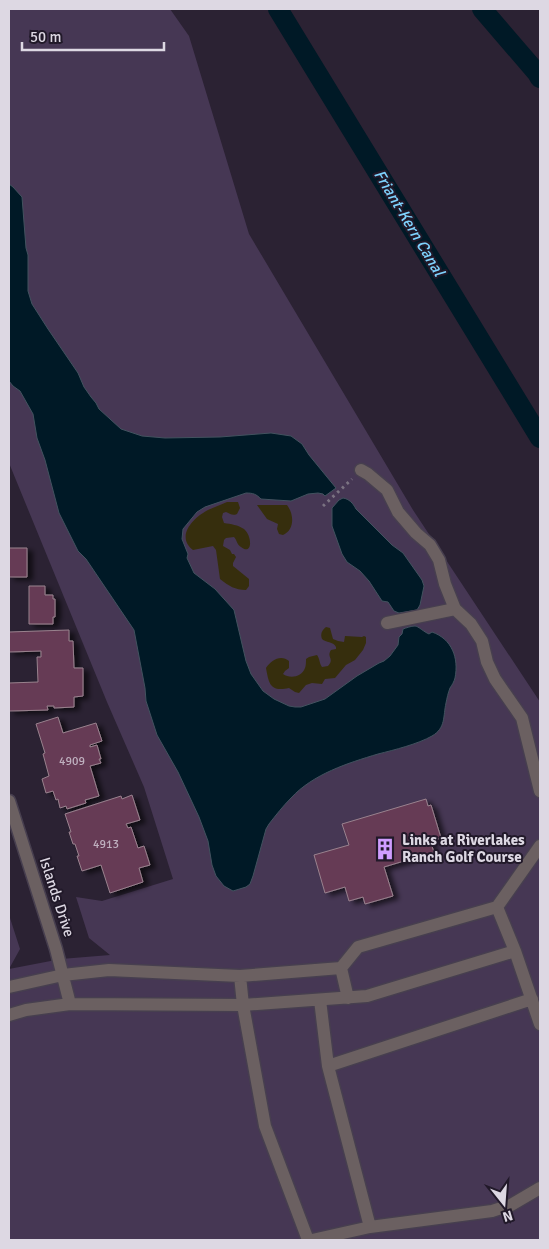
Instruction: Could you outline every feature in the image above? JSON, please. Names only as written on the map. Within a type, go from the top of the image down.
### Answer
[{"type":"street","points":[[361,470],[387,490],[398,512],[416,534],[430,545],[439,560],[445,584],[455,609],[471,624],[482,641],[487,662],[495,679],[522,718],[540,791]]},
{"type":"street","points":[[387,623],[455,609]]},
{"type":"street","name":"Islands Drive","points":[[9,801],[56,950],[70,1004]]},
{"type":"street","points":[[9,987],[63,975],[109,970],[240,976],[341,968],[358,947],[497,907],[540,846]]},
{"type":"street","points":[[497,907],[515,951],[540,1024]]},
{"type":"street","points":[[9,1015],[26,1010],[70,1004],[243,1005],[367,996],[515,951]]},
{"type":"street","points":[[341,968],[348,998]]},
{"type":"street","points":[[240,976],[243,1005],[265,1126],[310,1240],[370,1227],[492,1211],[510,1205],[540,1188]]},
{"type":"street","points":[[328,1066],[532,998]]},
{"type":"street","points":[[320,1000],[328,1066],[370,1227]]},
{"type":"path","points":[[323,506],[361,470]]},
{"type":"shaded area","points":[[9,9],[170,9],[189,36],[249,234],[413,510],[540,702],[540,1240],[9,1240],[9,969],[61,959],[110,955],[89,938],[76,897],[102,901],[173,879],[144,787],[9,463]]},
{"type":"shaded area","points":[[10,918],[20,949],[9,969],[9,920]]},
{"type":"sand","points":[[227,502],[238,502],[240,508],[235,515],[223,513],[224,523],[244,529],[249,536],[250,544],[247,549],[240,546],[234,537],[226,538],[223,546],[236,557],[233,566],[249,579],[249,586],[246,590],[232,587],[220,579],[216,550],[213,546],[193,550],[188,545],[186,539],[188,527],[197,517]]},
{"type":"sand","points":[[257,505],[287,505],[291,513],[292,522],[287,533],[279,534],[278,524],[267,519]]},
{"type":"sand","points":[[326,627],[330,628],[333,639],[338,641],[344,642],[345,636],[366,637],[363,650],[335,678],[325,679],[322,684],[312,683],[306,685],[299,693],[289,688],[274,688],[268,678],[266,668],[276,659],[283,658],[289,661],[289,668],[283,674],[289,676],[296,676],[301,673],[305,667],[306,659],[309,657],[317,655],[322,667],[328,666],[331,661],[329,655],[331,650],[336,649],[336,647],[322,639],[323,629]]},
{"type":"water","points":[[9,184],[22,197],[28,255],[28,291],[32,304],[78,373],[84,387],[99,409],[121,429],[142,436],[165,438],[220,437],[271,433],[291,436],[302,444],[336,488],[325,496],[318,493],[308,494],[291,501],[261,499],[254,494],[246,493],[205,507],[197,512],[183,529],[182,539],[188,554],[187,558],[194,573],[215,589],[234,610],[246,661],[251,674],[263,691],[274,699],[295,707],[301,707],[325,699],[357,676],[390,656],[398,645],[403,629],[412,626],[416,626],[429,634],[432,632],[445,639],[455,657],[455,678],[448,694],[440,729],[432,736],[413,744],[367,757],[332,770],[300,790],[282,807],[266,829],[253,876],[250,884],[246,887],[233,891],[224,886],[216,876],[208,841],[199,817],[178,772],[157,735],[146,701],[134,630],[86,559],[78,551],[59,513],[37,438],[33,414],[20,391],[9,381]]},
{"type":"water","points":[[343,498],[351,502],[392,545],[403,553],[422,580],[424,586],[417,610],[399,613],[394,611],[388,602],[382,601],[360,571],[347,562],[342,554],[332,526],[332,508]]},
{"type":"building","points":[[9,548],[27,548],[27,577],[9,577]]},
{"type":"building","points":[[29,586],[45,586],[45,595],[53,595],[53,599],[55,599],[55,617],[53,617],[53,624],[29,624]]},
{"type":"building","points":[[69,630],[69,641],[73,641],[74,668],[83,668],[83,696],[74,697],[74,707],[54,708],[54,706],[47,706],[48,710],[9,711],[9,683],[38,682],[37,657],[41,657],[41,651],[9,652],[9,632]]},
{"type":"building","points":[[58,717],[63,733],[96,723],[102,741],[90,745],[90,747],[97,745],[101,759],[99,759],[101,763],[90,766],[99,796],[85,800],[86,803],[67,809],[66,806],[60,808],[58,799],[56,800],[53,791],[46,793],[42,779],[49,776],[43,754],[45,753],[36,724]]},
{"type":"building","points":[[132,795],[140,820],[126,824],[128,828],[131,827],[138,848],[144,846],[150,865],[139,868],[143,882],[110,893],[101,865],[82,871],[65,814],[121,796],[122,799]]},
{"type":"building","name":"Links at Riverlakes Ranch Golf Course","points":[[426,799],[428,806],[431,805],[441,838],[430,841],[434,852],[384,867],[393,896],[365,904],[363,897],[349,901],[345,887],[325,893],[314,855],[349,845],[342,824]]},
{"type":"waterway","name":"Friant-Kern Canal","points":[[278,9],[540,438]]},
{"type":"waterway","points":[[482,9],[540,78]]},
{"type":"place","name":"Links at Riverlakes Ranch Golf Course","points":[[385,849]]}]
